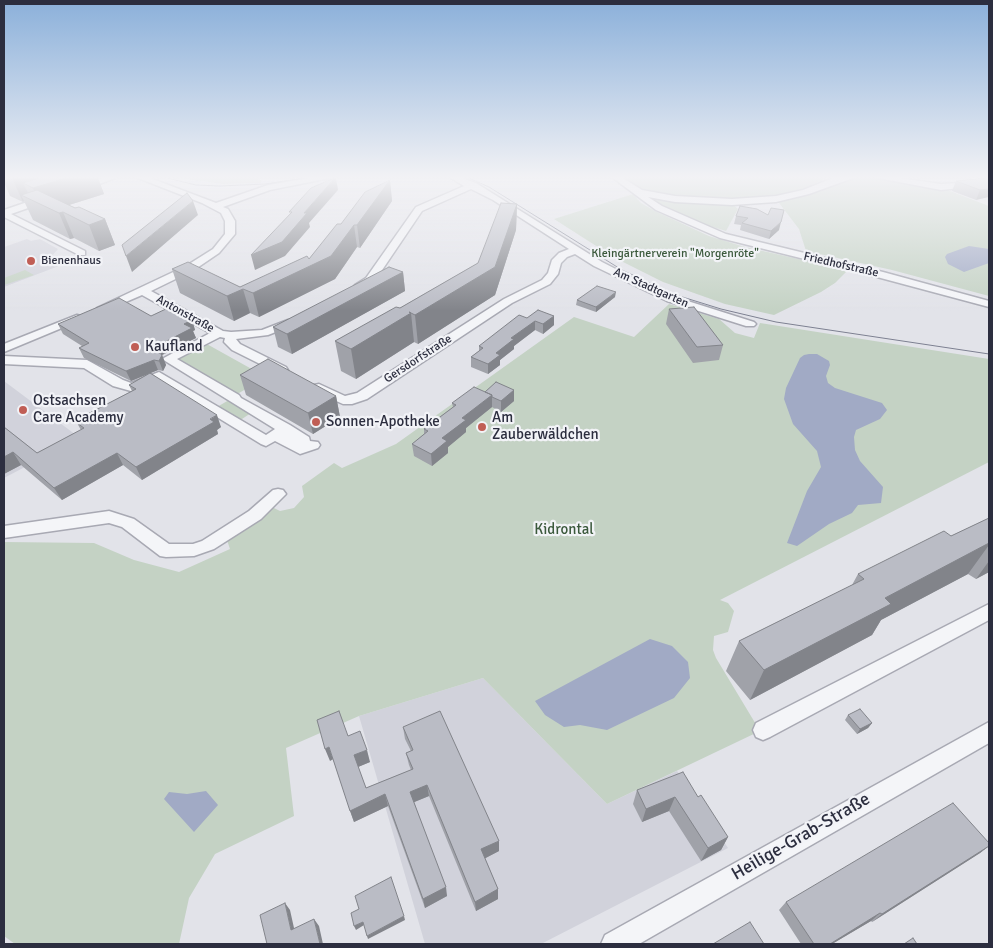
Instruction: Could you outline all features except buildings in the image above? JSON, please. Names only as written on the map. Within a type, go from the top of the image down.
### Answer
[{"type":"street","points":[[22,222],[82,254]]},
{"type":"street","points":[[4,348],[143,291],[190,268],[208,257],[222,245],[230,234],[230,222]]},
{"type":"street","points":[[349,292],[370,280],[410,222]]},
{"type":"street","name":"Am Stadtgarten","points":[[533,222],[598,264],[671,300],[750,324]]},
{"type":"street","name":"Friedhofstraße","points":[[691,222],[722,236],[750,244],[879,274],[989,304]]},
{"type":"street","name":"Gersdorfstraße","points":[[309,384],[343,400],[352,400],[362,396],[508,300],[541,286],[550,278],[556,262],[563,255],[576,250]]},
{"type":"street","name":"Antonstraße","points":[[143,291],[230,335]]},
{"type":"street","points":[[298,319],[264,333],[230,335],[168,359],[237,400],[300,449],[307,449],[309,442]]},
{"type":"street","points":[[230,335],[230,342],[292,375]]},
{"type":"street","points":[[4,360],[87,364],[118,384],[131,386],[140,386],[167,372],[172,362]]},
{"type":"street","points":[[159,376],[266,441],[280,432]]},
{"type":"street","points":[[4,532],[109,516],[128,523],[166,551],[194,550],[208,545],[238,526],[262,509],[278,494]]},
{"type":"street","points":[[763,730],[989,610]]},
{"type":"street","name":"Heilige-Grab-Straße","points":[[614,944],[989,732]]},
{"type":"shaded area","name":"Bienenhaus","points":[[27,239],[31,241],[40,239],[58,249],[51,257],[64,264],[4,287],[4,247]]},
{"type":"shaded area","name":"Ostsachsen Care Academy","points":[[4,381],[80,438],[4,478]]},
{"type":"shaded area","points":[[483,678],[607,804],[677,771],[728,848],[541,944],[425,944],[359,716]]},
{"type":"green space","name":"Kleingärtnerverein \"Morgenröte\"","points":[[559,222],[679,222],[709,236],[745,247],[848,270],[835,283],[821,292],[774,315],[725,304],[663,282],[615,258]]},
{"type":"green space","points":[[699,222],[731,222],[726,231]]},
{"type":"green space","points":[[794,222],[989,222],[989,296],[892,270],[806,251],[799,229]]},
{"type":"green space","points":[[25,270],[34,275],[4,285],[4,278]]},
{"type":"green space","name":"Kidrontal","points":[[669,304],[719,319],[735,333],[754,338],[760,323],[989,359],[989,462],[720,600],[728,603],[734,611],[728,632],[714,636],[713,650],[760,731],[607,804],[483,678],[359,716],[286,748],[294,816],[215,854],[189,898],[179,944],[15,944],[4,936],[4,542],[94,543],[134,560],[179,572],[230,549],[227,540],[272,507],[280,511],[294,508],[304,497],[302,486],[334,463],[342,468],[396,444],[574,317],[634,337]]},
{"type":"green space","points":[[205,343],[266,377],[234,396],[175,358]]},
{"type":"green space","points":[[229,400],[251,413],[239,421],[217,407]]},
{"type":"water","points":[[969,246],[989,249],[989,263],[964,272],[948,264],[945,257],[947,254]]},
{"type":"water","points":[[809,354],[817,354],[829,361],[830,365],[826,376],[828,383],[835,388],[882,403],[887,410],[880,419],[856,430],[854,437],[855,450],[860,461],[883,487],[881,503],[858,505],[852,513],[829,524],[797,546],[787,543],[807,491],[821,467],[817,451],[793,424],[784,399],[786,388],[800,358]]},
{"type":"water","points":[[650,639],[672,646],[688,662],[690,678],[674,698],[607,730],[580,725],[564,727],[545,715],[535,701]]},
{"type":"water","points":[[206,791],[218,805],[194,832],[164,799],[169,792],[187,794]]},
{"type":"tram line","points":[[545,222],[622,270],[676,295],[721,309],[776,322],[989,354]]},
{"type":"place","name":"Bienenhaus","points":[[31,261]]},
{"type":"place","name":"Kaufland","points":[[135,347]]},
{"type":"place","name":"Ostsachsen Care Academy","points":[[23,410]]},
{"type":"place","name":"Sonnen-Apotheke","points":[[316,422]]},
{"type":"place","name":"Am Zauberwäldchen","points":[[482,427]]}]
